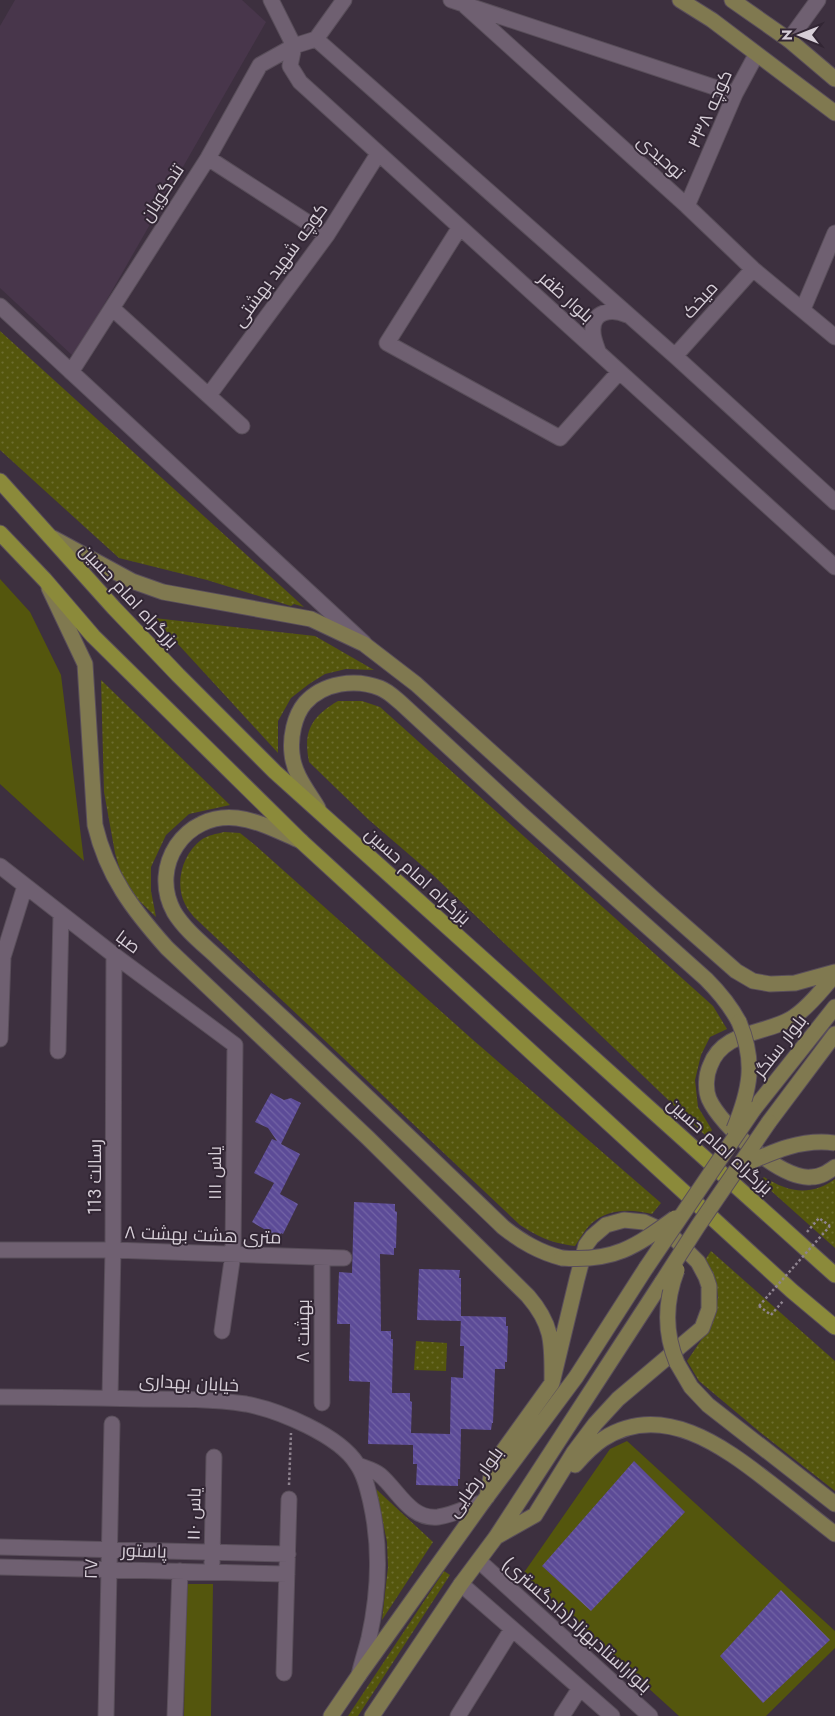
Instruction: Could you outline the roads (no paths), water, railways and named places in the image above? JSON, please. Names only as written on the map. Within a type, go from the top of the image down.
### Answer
[{"type":"highway","name":"بزرگراه امام حسین","points":[[0,481],[114,608],[275,772],[835,1275]]},
{"type":"highway","points":[[0,533],[45,580],[93,636],[302,842],[792,1291],[835,1327]]},
{"type":"main road","points":[[680,0],[712,20],[835,113]]},
{"type":"main road","points":[[732,0],[790,40],[835,79]]},
{"type":"main road","points":[[48,536],[132,581],[163,592],[311,619],[364,644],[416,684],[736,971],[753,981],[770,984],[795,983],[835,973]]},
{"type":"main road","points":[[45,580],[85,664],[95,825],[100,846],[125,898],[167,948],[368,1138],[528,1296],[542,1314],[550,1334],[552,1383]]},
{"type":"main road","points":[[322,814],[296,772],[292,754],[292,736],[296,718],[304,704],[317,693],[331,687],[345,683],[361,683],[380,688],[402,703],[520,813],[706,979],[725,999],[733,1010],[745,1037],[750,1066],[743,1105],[724,1153]]},
{"type":"main road","points":[[302,842],[263,824],[236,818],[218,819],[191,830],[173,850],[168,865],[167,890],[174,910],[190,932],[522,1242],[562,1258],[598,1258],[622,1252],[642,1242],[683,1213]]},
{"type":"main road","points":[[835,973],[807,1006],[796,1015],[786,1021],[730,1040],[718,1052],[710,1065],[706,1084],[709,1098],[720,1116],[743,1140],[775,1166],[799,1176],[811,1178],[823,1175],[835,1167]]},
{"type":"main road","name":"بلوار سنگر","points":[[724,1153],[754,1109],[835,1007]]},
{"type":"main road","name":"بلوار سنگر","points":[[698,1226],[769,1122],[835,1034]]},
{"type":"main road","points":[[738,1167],[788,1146],[818,1141],[835,1143]]},
{"type":"main road","name":"بلوار رضایی","points":[[332,1716],[359,1675],[485,1499],[576,1376],[724,1153]]},
{"type":"main road","points":[[485,1499],[493,1465],[552,1383],[586,1245],[599,1229],[624,1220],[644,1222],[655,1226],[675,1239],[691,1254],[702,1269],[709,1286],[709,1310],[702,1328],[618,1399],[595,1424],[574,1452],[535,1515]]},
{"type":"main road","points":[[372,1716],[461,1584],[496,1537],[698,1226]]},
{"type":"main road","points":[[698,1226],[672,1285],[669,1298],[667,1326],[671,1349],[677,1363],[691,1387],[708,1405],[835,1504]]},
{"type":"main road","points":[[496,1537],[535,1515],[576,1464],[603,1439],[617,1432],[640,1425],[668,1426],[696,1434],[737,1457],[835,1534]]},
{"type":"street","points":[[271,0],[294,46],[316,39],[344,0]]},
{"type":"street","points":[[790,40],[818,0]]},
{"type":"street","points":[[457,2],[735,94]]},
{"type":"street","name":"توحیدی","points":[[457,2],[688,206],[753,269],[835,337]]},
{"type":"street","name":"بلوار ظفر","points":[[316,39],[675,356],[835,502]]},
{"type":"street","name":"بلوار ظفر","points":[[294,46],[290,66],[300,82],[835,567]]},
{"type":"street","name":"تندگویان","points":[[71,372],[208,158],[260,65],[294,46]]},
{"type":"street","name":"کوچه ۳۳۸","points":[[688,206],[735,94],[756,55]]},
{"type":"street","name":"کوچه شهید بهشتی","points":[[209,395],[327,235],[378,154]]},
{"type":"street","points":[[208,158],[327,235]]},
{"type":"street","points":[[460,227],[387,343],[560,438],[619,372]]},
{"type":"street","points":[[803,309],[835,233]]},
{"type":"street","name":"میخک","points":[[675,356],[753,269]]},
{"type":"street","points":[[0,306],[373,651]]},
{"type":"street","points":[[112,308],[242,426]]},
{"type":"street","points":[[598,351],[593,325],[598,318],[604,312],[611,311],[630,317]]},
{"type":"street","name":"صبا","points":[[0,866],[114,955],[235,1045]]},
{"type":"street","points":[[0,1039],[3,957],[25,886]]},
{"type":"street","points":[[58,1051],[61,914]]},
{"type":"street","name":"رسالت 113","points":[[110,1398],[114,1250],[114,955]]},
{"type":"street","name":"یاس ۱۱۱","points":[[222,1331],[233,1254],[235,1045]]},
{"type":"street","name":"۸ متری هشت بهشت","points":[[0,1250],[114,1250],[344,1258]]},
{"type":"street","name":"۸ بهشت","points":[[322,1258],[322,1403]]},
{"type":"street","name":"خیابان بهداری","points":[[0,1397],[218,1401],[253,1406],[282,1414],[338,1444],[351,1455],[358,1465],[369,1492],[378,1548],[374,1612],[359,1675]]},
{"type":"street","name":"۲۷","points":[[106,1716],[112,1424]]},
{"type":"street","name":"یاس ۱۱۰","points":[[212,1572],[214,1457]]},
{"type":"street","name":"خیابان بهداری","points":[[358,1465],[378,1474],[392,1486],[408,1506],[421,1515],[446,1516],[485,1499]]},
{"type":"street","points":[[284,1673],[289,1499]]},
{"type":"street","points":[[0,1547],[288,1554]]},
{"type":"street","name":"بلواراستادبهزاد(دادگستری)","points":[[479,1561],[650,1716]]},
{"type":"street","name":"پاستور","points":[[0,1568],[287,1574]]},
{"type":"street","points":[[175,1716],[180,1571]]},
{"type":"street","points":[[461,1584],[612,1716]]},
{"type":"street","points":[[458,1716],[512,1629]]},
{"type":"street","points":[[562,1716],[580,1688]]}]
